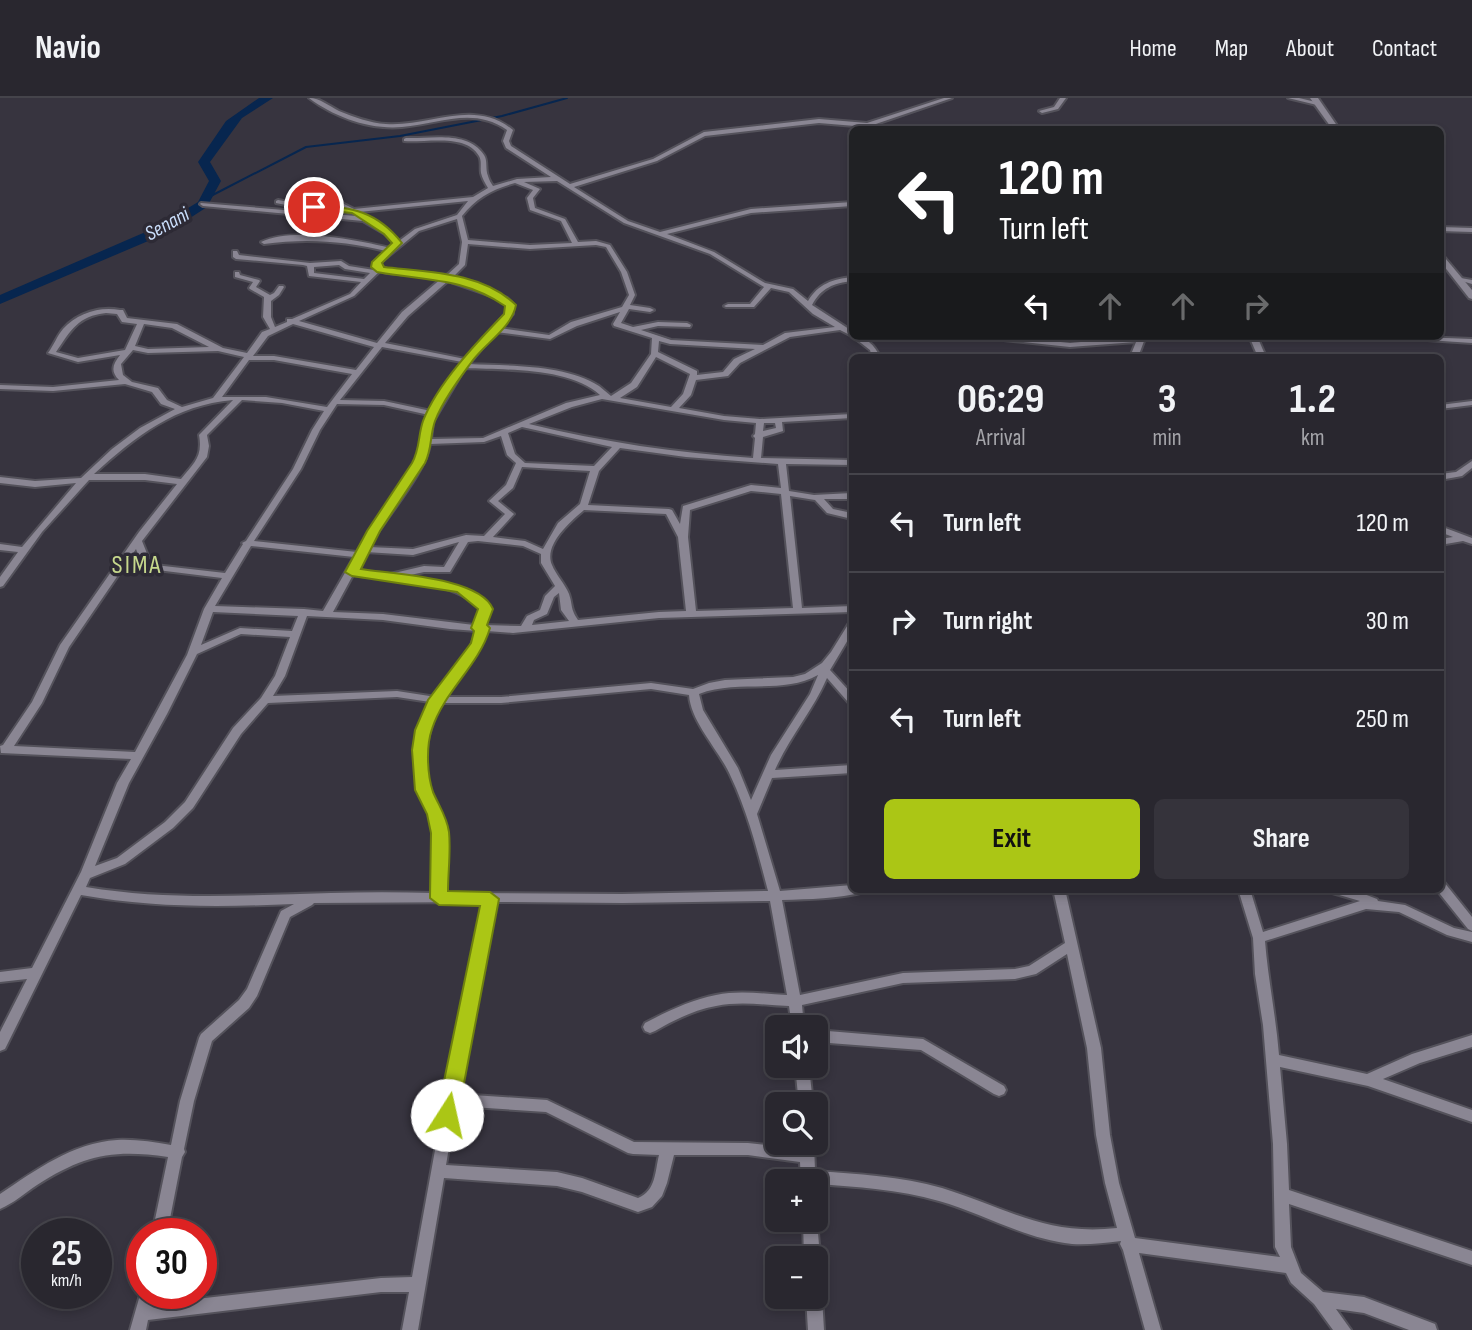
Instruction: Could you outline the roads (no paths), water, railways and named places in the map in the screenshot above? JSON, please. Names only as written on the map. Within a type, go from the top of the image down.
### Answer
[{"type":"main road","points":[[1315,100],[1334,126]]},
{"type":"main road","points":[[1444,259],[1472,296]]},
{"type":"street","points":[[312,98],[355,119],[379,125],[414,125],[467,116],[494,121],[510,130],[506,141],[508,147],[626,222],[712,253],[769,286],[791,290],[849,332]]},
{"type":"street","points":[[570,186],[655,160],[704,134],[819,121],[867,125],[949,98]]},
{"type":"street","points":[[1042,111],[1056,108],[1063,98]]},
{"type":"street","points":[[1291,98],[1315,100]]},
{"type":"street","points":[[406,140],[464,140],[483,157],[484,175],[491,188]]},
{"type":"street","points":[[215,400],[273,330],[348,297],[378,270],[377,262],[397,243],[424,227],[459,216],[475,199],[491,188],[517,181],[556,179]]},
{"type":"street","points":[[517,181],[537,190],[530,198],[532,209],[563,220],[576,244]]},
{"type":"street","points":[[301,192],[327,197],[354,211],[388,232],[397,243]]},
{"type":"street","points":[[278,202],[354,211],[475,199]]},
{"type":"street","points":[[203,204],[364,219]]},
{"type":"street","points":[[661,234],[760,210],[849,204]]},
{"type":"street","points":[[0,1045],[85,875],[122,783],[193,652],[209,609],[247,543],[297,469],[331,406],[405,314],[462,265],[465,242],[459,216]]},
{"type":"street","points":[[1444,229],[1472,230]]},
{"type":"street","points":[[264,242],[303,236],[332,238],[389,250]]},
{"type":"street","points":[[465,242],[530,247],[601,243],[614,251],[630,284],[632,295],[617,324],[670,342],[699,341],[765,347]]},
{"type":"street","points":[[234,252],[236,257],[294,260],[310,265],[341,263],[347,268],[448,278],[490,292],[511,305],[509,314],[465,364],[429,422],[425,451],[409,481],[327,613]]},
{"type":"street","points":[[310,265],[311,275],[368,281]]},
{"type":"street","points":[[1444,267],[1452,268]]},
{"type":"street","points":[[237,273],[237,276],[257,281],[252,288],[267,296],[267,317],[273,330]]},
{"type":"street","points":[[1457,278],[1472,282]]},
{"type":"street","points":[[809,305],[820,288],[849,279]]},
{"type":"street","points":[[728,306],[752,306],[769,286]]},
{"type":"street","points":[[268,300],[277,294],[281,287]]},
{"type":"street","points":[[495,330],[550,337],[584,320],[627,307],[650,310]]},
{"type":"street","points":[[218,349],[129,349],[78,360],[52,353],[69,326],[93,313],[118,311],[121,319],[174,326],[218,349],[248,357],[274,358],[357,372]]},
{"type":"street","points":[[290,321],[465,364],[574,378],[592,383],[611,398]]},
{"type":"street","points":[[124,382],[115,368],[129,349],[141,323]]},
{"type":"street","points":[[633,329],[658,324],[687,325]]},
{"type":"street","points":[[694,378],[721,376],[729,372],[732,365],[794,333],[841,328]]},
{"type":"street","points":[[611,398],[634,385],[655,353],[656,338]]},
{"type":"street","points":[[1444,339],[1472,341]]},
{"type":"street","points":[[1037,340],[1090,344],[1124,340]]},
{"type":"street","points":[[1085,354],[1090,344]]},
{"type":"street","points":[[732,365],[727,359],[736,346]]},
{"type":"street","points":[[655,353],[692,370],[694,378],[685,398],[673,408]]},
{"type":"street","points":[[0,387],[52,389],[124,382],[155,390],[164,402],[181,409]]},
{"type":"street","points":[[0,584],[23,550],[85,479],[112,454],[181,409],[215,400],[240,398],[331,406],[384,403],[434,414]]},
{"type":"street","points":[[3,749],[37,703],[58,658],[137,541],[203,457],[203,435],[240,398]]},
{"type":"street","points":[[426,442],[471,442],[504,433],[584,400],[611,398],[711,417],[760,421],[849,416]]},
{"type":"street","points":[[1444,406],[1472,403]]},
{"type":"street","points":[[757,436],[780,429],[778,420]]},
{"type":"street","points":[[757,461],[760,421]]},
{"type":"street","points":[[523,425],[708,458],[849,462]]},
{"type":"street","points":[[504,433],[511,454],[520,463],[596,469]]},
{"type":"street","points":[[575,623],[566,610],[564,594],[545,563],[545,553],[561,524],[582,507],[596,469],[619,444]]},
{"type":"street","points":[[782,462],[783,492],[799,611]]},
{"type":"street","points":[[486,539],[510,514],[493,501],[510,486],[520,463]]},
{"type":"street","points":[[1444,476],[1459,474],[1472,464]]},
{"type":"street","points":[[0,480],[35,484],[145,477],[183,482]]},
{"type":"street","points":[[691,613],[683,538],[686,508],[751,488],[814,497],[823,501],[830,512],[849,515]]},
{"type":"street","points":[[814,497],[830,494],[849,496]]},
{"type":"street","points":[[582,507],[669,512],[683,538]]},
{"type":"street","points":[[1444,530],[1470,538]]},
{"type":"street","points":[[247,543],[363,552],[412,552],[466,538],[525,544],[545,553]]},
{"type":"street","points":[[388,577],[424,569],[447,570],[466,538]]},
{"type":"street","points":[[1444,541],[1470,538]]},
{"type":"street","points":[[137,541],[152,567],[228,576]]},
{"type":"street","points":[[0,547],[23,550]]},
{"type":"street","points":[[352,572],[451,586],[468,593],[485,609],[475,650],[455,672],[438,700],[424,730],[420,750],[424,790],[436,814],[440,833],[439,898]]},
{"type":"street","points":[[525,629],[530,618],[544,611],[550,596],[559,587]]},
{"type":"street","points":[[209,609],[327,613],[480,628],[525,629],[691,613],[849,609]]},
{"type":"street","points":[[85,875],[121,861],[169,825],[189,806],[237,731],[265,700],[280,676],[304,612]]},
{"type":"street","points":[[751,814],[788,733],[815,694],[849,630]]},
{"type":"street","points":[[193,652],[240,631],[295,634]]},
{"type":"street","points":[[265,700],[397,694],[438,700],[501,700],[651,686],[694,692],[719,684],[806,677],[827,667]]},
{"type":"street","points":[[827,667],[849,696]]},
{"type":"street","points":[[694,692],[701,713],[723,748],[751,814],[778,898],[797,1015]]},
{"type":"street","points":[[3,749],[138,756]]},
{"type":"street","points":[[767,774],[849,769]]},
{"type":"street","points":[[78,890],[123,900],[163,903],[317,898],[778,898],[849,890]]},
{"type":"street","points":[[1444,891],[1472,926]]},
{"type":"street","points":[[1060,893],[1094,1048],[1103,1135],[1125,1239],[1153,1330]]},
{"type":"street","points":[[1246,893],[1253,909],[1259,938],[1272,1059],[1283,1247],[1289,1266],[1302,1286],[1319,1299],[1343,1330]]},
{"type":"street","points":[[1349,893],[1375,904]]},
{"type":"street","points":[[163,1218],[187,1101],[206,1038],[244,1004],[252,992],[285,914],[317,898]]},
{"type":"street","points":[[410,1330],[450,1100],[490,899]]},
{"type":"street","points":[[1259,938],[1366,904],[1401,908],[1451,932],[1472,937]]},
{"type":"street","points":[[650,1027],[677,1012],[717,1000],[742,998],[795,1001],[902,978],[1015,974],[1032,970],[1071,945]]},
{"type":"street","points":[[0,977],[36,973]]},
{"type":"street","points":[[828,1037],[923,1045],[999,1090]]},
{"type":"street","points":[[1367,1080],[1417,1058],[1472,1041]]},
{"type":"street","points":[[1272,1059],[1367,1080],[1472,1116]]},
{"type":"street","points":[[450,1100],[547,1106],[633,1147],[765,1149]]},
{"type":"street","points":[[0,1202],[31,1180],[97,1147],[117,1144],[178,1152]]},
{"type":"street","points":[[438,1171],[557,1179],[638,1205],[644,1204],[659,1191],[668,1149]]},
{"type":"street","points":[[828,1180],[869,1181],[939,1194],[1011,1222],[1071,1238],[1125,1239],[1289,1266]]},
{"type":"street","points":[[1282,1195],[1472,1258]]},
{"type":"street","points":[[143,1312],[381,1285],[418,1284]]},
{"type":"street","points":[[1319,1299],[1374,1307],[1429,1330]]},
{"type":"street","points":[[138,1330],[144,1309]]},
{"type":"street","points":[[815,1309],[816,1330]]},
{"type":"waterway","name":"Senani","points":[[0,300],[162,230],[203,204],[215,181],[204,162],[230,123],[246,109],[268,98]]},
{"type":"waterway","points":[[205,199],[306,147],[400,136],[502,116],[567,98]]},
{"type":"district","name":"SIMA","points":[[137,565]]}]
